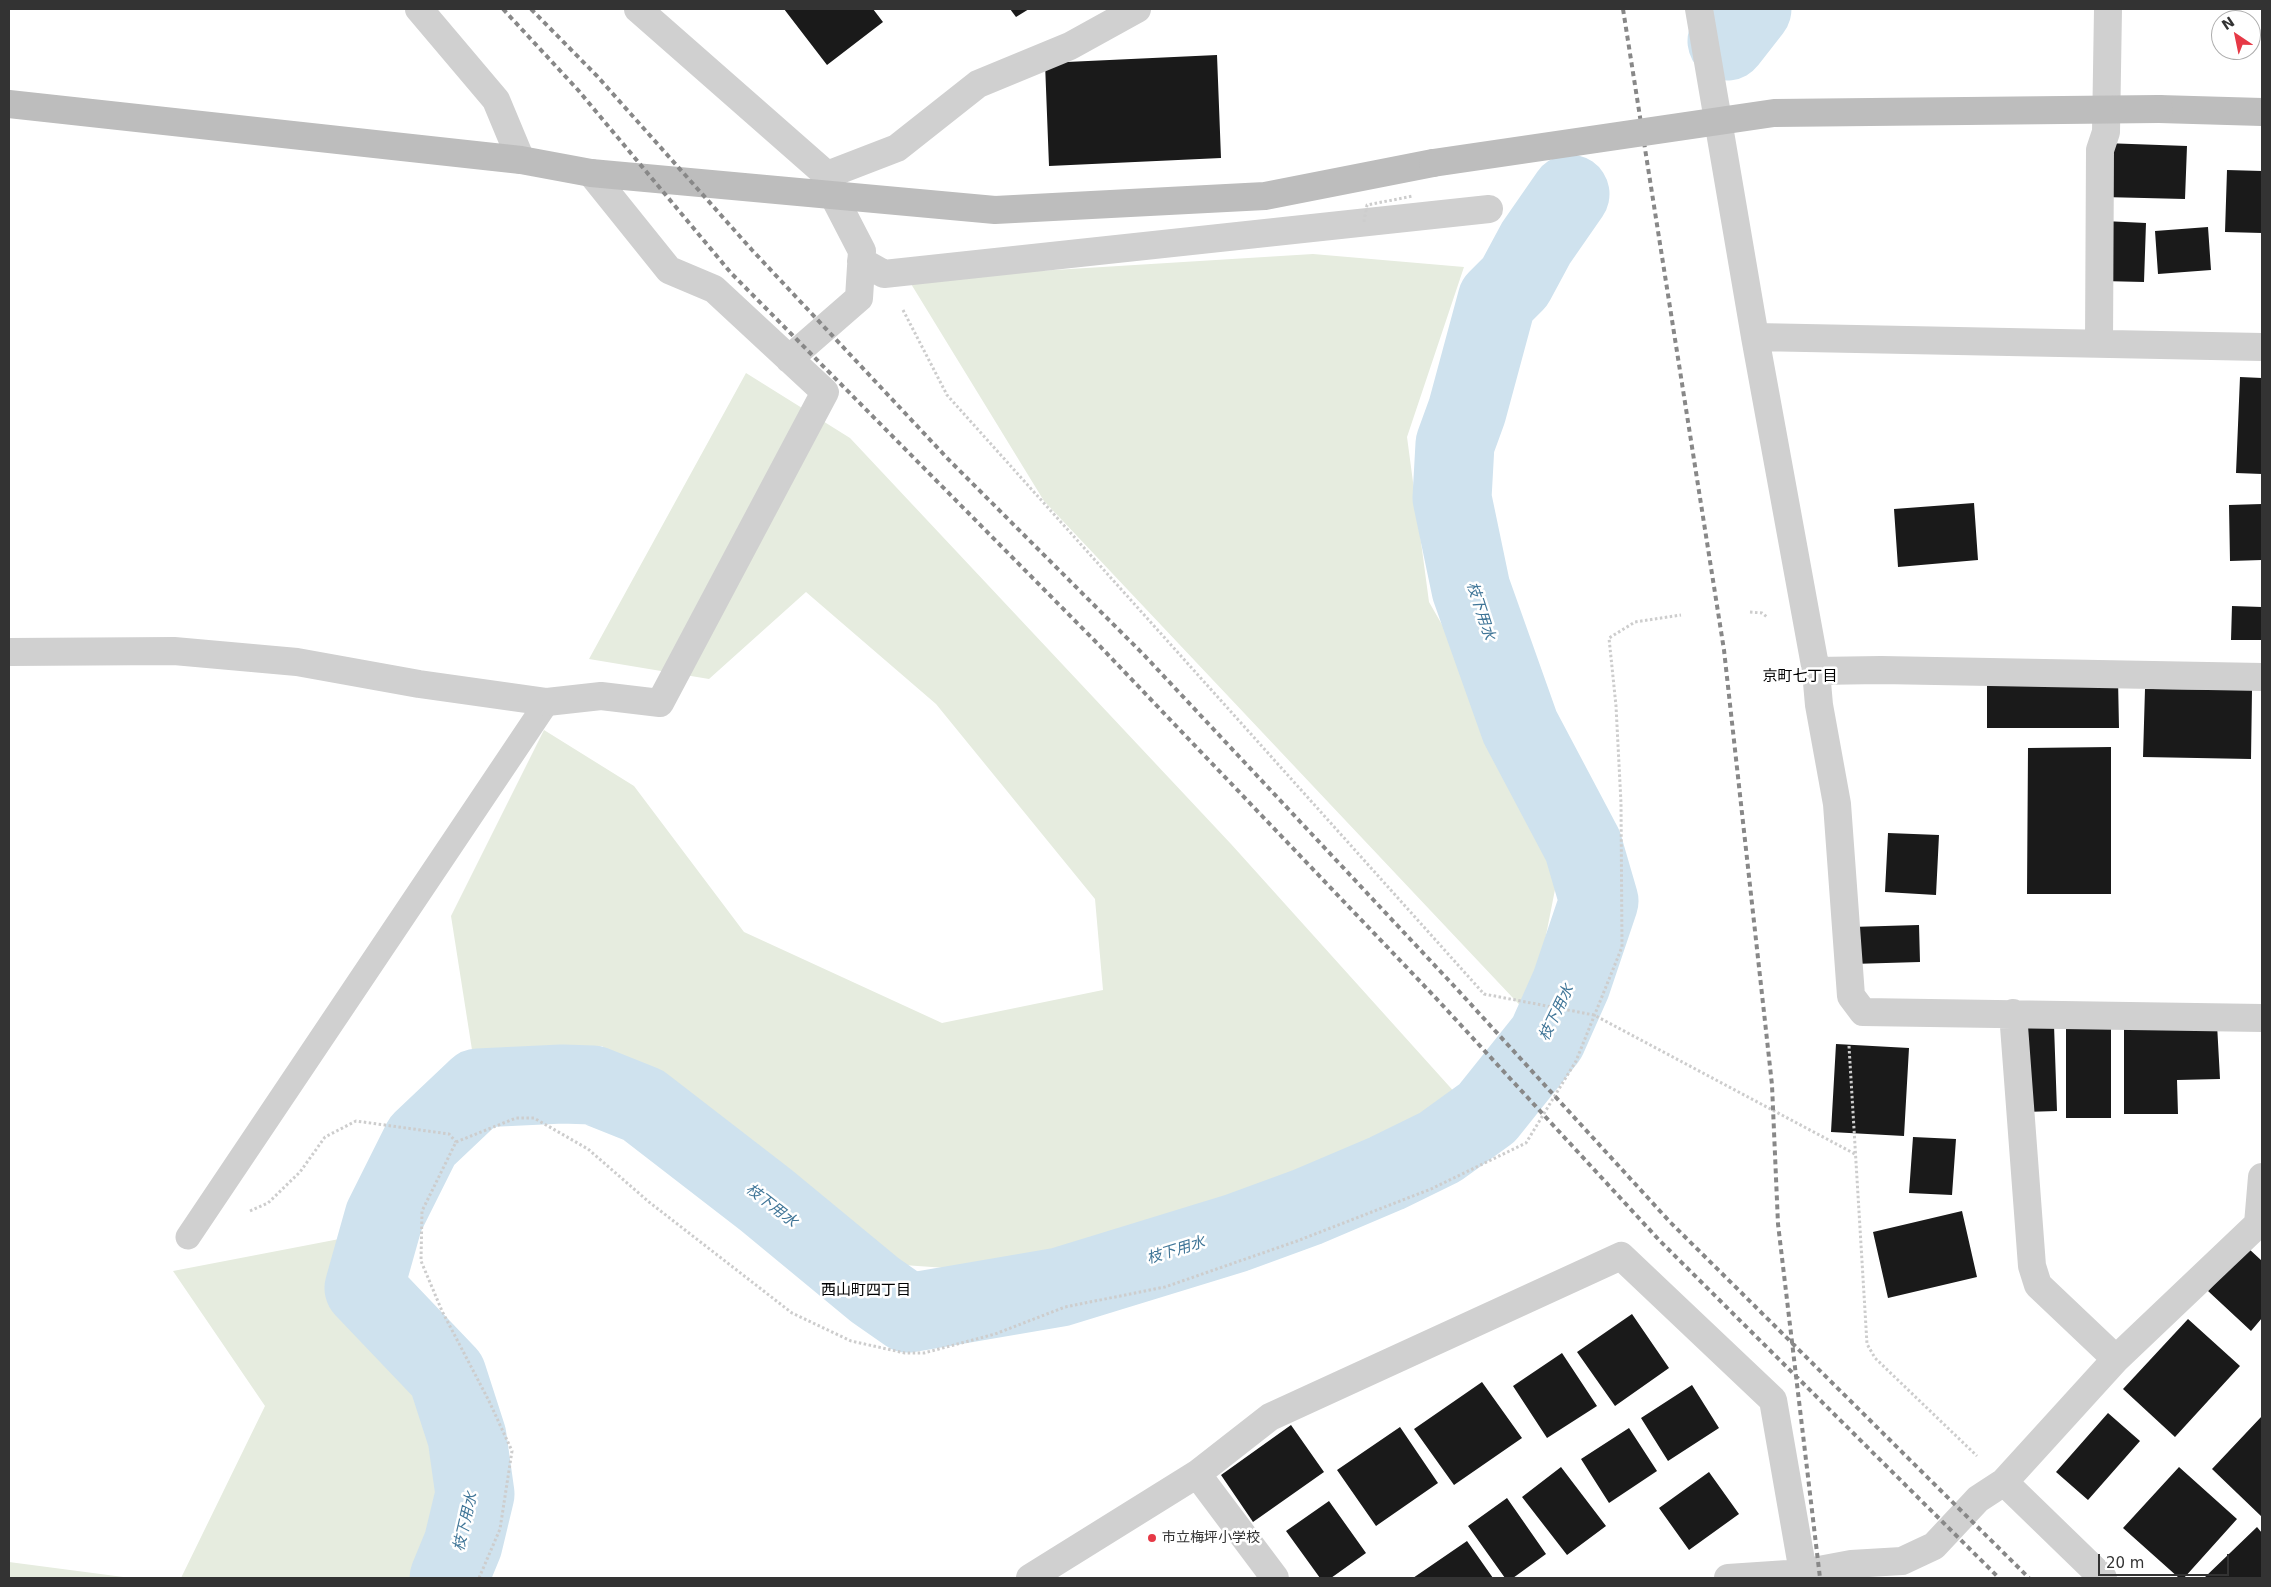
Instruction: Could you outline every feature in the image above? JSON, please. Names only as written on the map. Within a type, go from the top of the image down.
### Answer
[{"type":"street","points":[[419,9],[496,100],[521,160]]},
{"type":"street","points":[[638,9],[830,185],[862,251],[873,268]]},
{"type":"street","points":[[830,185],[897,148],[978,84],[1070,46],[1137,9]]},
{"type":"street","points":[[1699,9],[1754,337],[1816,671],[1819,704],[1837,804],[1851,996],[1863,1012],[2262,1018]]},
{"type":"street","points":[[2099,343],[2100,150],[2106,132],[2108,9]]},
{"type":"street","points":[[9,104],[521,160],[591,173],[830,185],[995,210],[1265,196],[1434,163],[1774,113],[2159,109],[2262,112]]},
{"type":"street","points":[[9,652],[174,652],[287,661],[418,684],[547,702],[601,696],[660,704],[825,392],[714,289],[668,270],[591,173]]},
{"type":"street","points":[[873,268],[1489,210]]},
{"type":"street","points":[[789,359],[859,298],[873,268]]},
{"type":"street","points":[[1754,337],[2262,347]]},
{"type":"street","points":[[1816,671],[1881,670],[2262,677]]},
{"type":"street","points":[[2013,1013],[2032,1266],[2038,1286],[2116,1359]]},
{"type":"street","points":[[1728,1578],[1804,1576],[1851,1564],[1902,1561],[1934,1546],[1978,1499],[2004,1482],[2116,1359],[2260,1225],[2262,1177]]},
{"type":"street","points":[[1030,1578],[1197,1474],[1270,1417],[1621,1256],[1773,1400],[1804,1576]]},
{"type":"street","points":[[1197,1474],[1275,1578]]},
{"type":"street","points":[[2004,1482],[2104,1578]]},
{"type":"lane","points":[[188,1237],[547,702]]},
{"type":"path","points":[[873,268],[947,395],[1484,994],[1593,1015],[1855,1154]]},
{"type":"path","points":[[479,1578],[500,1529],[512,1451],[442,1311],[421,1260],[422,1211],[456,1142],[516,1118],[534,1118],[588,1149],[649,1202],[792,1313],[851,1341],[905,1354],[924,1353],[995,1334],[1065,1307],[1165,1287],[1278,1248],[1431,1188],[1526,1143],[1576,1061],[1622,947],[1621,803],[1610,638],[1635,622],[1681,615]]},
{"type":"path","points":[[1863,1012],[1847,1022],[1867,1344],[1875,1358],[2004,1482]]},
{"type":"path","points":[[241,1214],[268,1203],[300,1172],[325,1136],[356,1121],[449,1134],[456,1142]]},
{"type":"shaded area","points":[[1313,254],[1464,267],[1407,437],[1429,602],[1565,839],[1530,1016],[1044,501],[908,279]]},
{"type":"shaded area","points":[[746,373],[850,438],[1231,844],[1476,1116],[1277,1206],[1047,1275],[889,1264],[602,1046],[475,1069],[451,916],[544,730],[634,786],[744,932],[942,1023],[1103,990],[1095,899],[936,704],[806,592],[709,679],[589,659]]},
{"type":"shaded area","points":[[355,1236],[477,1445],[427,1578],[181,1578],[265,1406],[173,1271]]},
{"type":"shaded area","points":[[9,1562],[131,1578],[9,1578]]},
{"type":"building","points":[[784,9],[873,9],[883,22],[827,65]]},
{"type":"building","points":[[1010,9],[1029,9],[1016,17]]},
{"type":"building","points":[[1217,55],[1221,158],[1049,166],[1045,63]]},
{"type":"building","points":[[2104,143],[2187,146],[2185,199],[2103,197]]},
{"type":"building","points":[[2227,170],[2262,171],[2262,233],[2225,232]]},
{"type":"building","points":[[2104,221],[2146,223],[2144,282],[2102,281]]},
{"type":"building","points":[[2208,227],[2211,270],[2158,274],[2155,231]]},
{"type":"building","points":[[2240,377],[2262,378],[2262,474],[2236,473]]},
{"type":"building","points":[[1974,503],[1978,560],[1898,567],[1894,509]]},
{"type":"building","points":[[2262,504],[2262,560],[2230,561],[2229,505]]},
{"type":"building","points":[[2232,606],[2262,607],[2262,640],[2231,640]]},
{"type":"building","points":[[1987,679],[2118,679],[2119,728],[1987,728]]},
{"type":"building","points":[[2145,689],[2252,690],[2251,759],[2143,757]]},
{"type":"building","points":[[2111,747],[2111,894],[2027,894],[2028,748]]},
{"type":"building","points":[[1888,833],[1939,835],[1936,895],[1885,892]]},
{"type":"building","points":[[1919,925],[1920,962],[1852,964],[1851,927]]},
{"type":"building","points":[[2124,1024],[2217,1024],[2220,1079],[2177,1080],[2178,1114],[2124,1114]]},
{"type":"building","points":[[2022,1025],[2054,1025],[2057,1111],[2024,1112]]},
{"type":"building","points":[[2111,1025],[2111,1118],[2066,1118],[2066,1026]]},
{"type":"building","points":[[1836,1044],[1909,1048],[1904,1136],[1831,1132]]},
{"type":"building","points":[[1913,1137],[1956,1139],[1952,1195],[1909,1193]]},
{"type":"building","points":[[1962,1211],[1977,1277],[1888,1298],[1873,1232]]},
{"type":"building","points":[[2248,1248],[2262,1261],[2262,1318],[2251,1331],[2208,1291]]},
{"type":"building","points":[[1632,1314],[1669,1368],[1615,1406],[1577,1352]]},
{"type":"building","points":[[2188,1319],[2240,1366],[2175,1437],[2123,1389]]},
{"type":"building","points":[[1562,1353],[1597,1406],[1547,1438],[1513,1386]]},
{"type":"building","points":[[1482,1382],[1522,1438],[1454,1485],[1414,1429]]},
{"type":"building","points":[[1692,1385],[1719,1428],[1668,1461],[1641,1418]]},
{"type":"building","points":[[2108,1413],[2140,1441],[2088,1500],[2056,1472]]},
{"type":"building","points":[[2262,1416],[2262,1517],[2212,1469]]},
{"type":"building","points":[[1291,1425],[1324,1472],[1253,1522],[1221,1475]]},
{"type":"building","points":[[1400,1427],[1438,1483],[1376,1526],[1337,1470]]},
{"type":"building","points":[[1629,1428],[1657,1471],[1609,1503],[1581,1459]]},
{"type":"building","points":[[1561,1467],[1606,1526],[1567,1555],[1522,1497]]},
{"type":"building","points":[[2179,1467],[2237,1519],[2184,1578],[2179,1578],[2123,1528]]},
{"type":"building","points":[[1709,1472],[1739,1514],[1689,1550],[1659,1508]]},
{"type":"building","points":[[1507,1498],[1546,1554],[1513,1578],[1505,1578],[1468,1526]]},
{"type":"building","points":[[1329,1501],[1366,1553],[1331,1578],[1320,1578],[1286,1531]]},
{"type":"building","points":[[2257,1527],[2262,1533],[2262,1578],[2204,1578]]},
{"type":"building","points":[[1467,1541],[1493,1578],[1413,1578]]},
{"type":"waterway","name":"枝下用水","points":[[1727,41],[1752,9]]},
{"type":"waterway","name":"枝下用水","points":[[449,1578],[463,1544],[475,1494],[467,1437],[447,1375],[364,1288],[384,1217],[422,1141],[478,1088],[562,1084],[593,1085],[643,1105],[766,1200],[875,1290],[908,1313],[1060,1287],[1236,1233],[1307,1207],[1387,1173],[1440,1147],[1487,1113],[1547,1038],[1571,984],[1599,901],[1583,846],[1520,727],[1471,589],[1452,498],[1455,444],[1467,411],[1497,300],[1515,282],[1536,243],[1570,194]]},
{"type":"railway","points":[[503,9],[578,90],[731,273],[1095,641],[1434,996],[1660,1241],[1999,1578]]},
{"type":"railway","points":[[531,9],[597,76],[752,250],[949,460],[1144,655],[1455,987],[1670,1222],[2029,1578]]},
{"type":"railway","points":[[1623,9],[1724,650],[1772,1085],[1778,1224],[1820,1578]]},
{"type":"place","name":"市立梅坪小学校","points":[[1152,1538]]},
{"type":"district","name":"京町七丁目","points":[[1800,677]]},
{"type":"district","name":"西山町四丁目","points":[[866,1291]]}]
